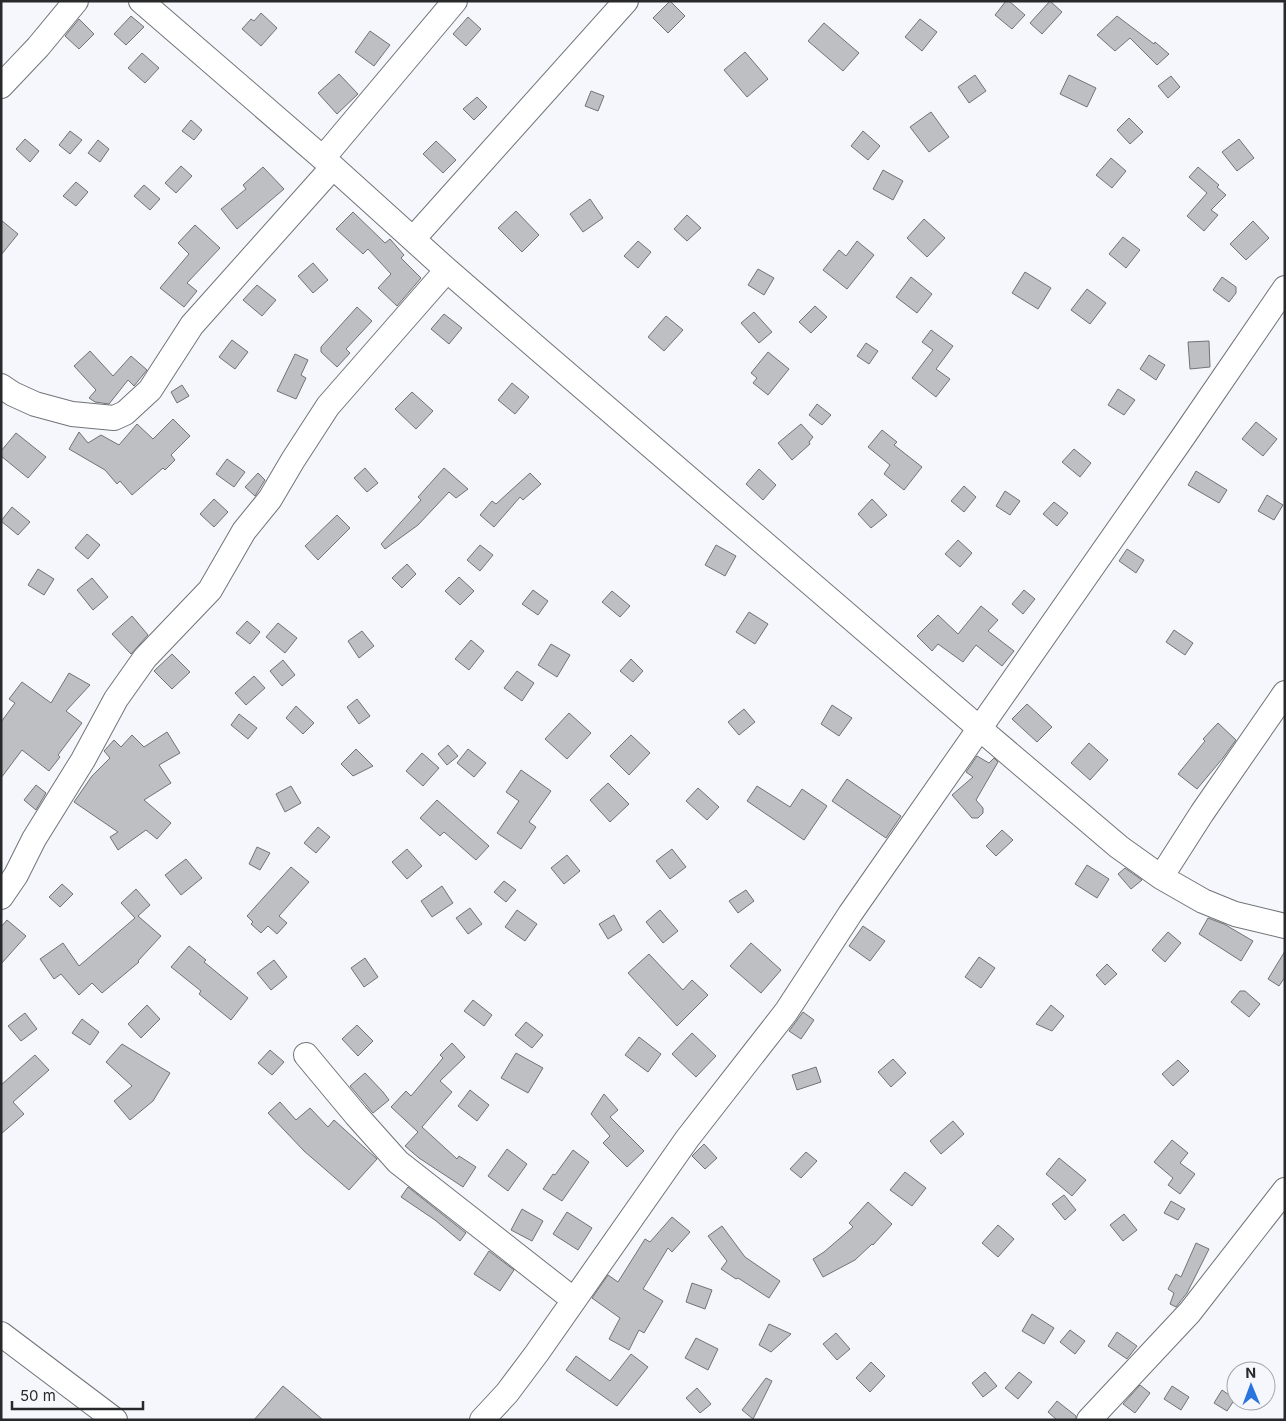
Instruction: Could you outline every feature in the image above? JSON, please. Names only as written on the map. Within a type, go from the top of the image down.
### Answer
[{"type":"street","points":[[1,86],[38,47],[76,1]]},
{"type":"street","points":[[141,1],[328,162],[447,270],[1120,847],[1161,877],[1203,901],[1235,914],[1285,926]]},
{"type":"street","points":[[1,386],[35,404],[72,414],[114,418],[126,413],[150,390],[192,325],[328,162],[454,1]]},
{"type":"street","points":[[413,239],[626,1]]},
{"type":"street","points":[[1,897],[16,875],[34,839],[83,760],[120,692],[145,658],[210,590],[244,531],[270,499],[328,406],[447,270]]},
{"type":"street","points":[[482,1420],[507,1393],[688,1139],[786,1012],[850,914],[1285,288]]},
{"type":"street","points":[[1161,877],[1202,813],[1285,693]]},
{"type":"street","points":[[306,1055],[398,1162],[574,1300]]},
{"type":"street","points":[[1088,1420],[1190,1312],[1285,1190]]},
{"type":"street","points":[[1,1334],[115,1420]]},
{"type":"building","points":[[670,1],[685,16],[668,33],[653,18]]},
{"type":"building","points":[[1006,1],[1009,1],[1025,15],[1012,29],[995,15]]},
{"type":"building","points":[[1050,1],[1062,12],[1042,34],[1030,23]]},
{"type":"building","points":[[261,13],[277,28],[261,46],[242,29],[251,19],[254,21]]},
{"type":"building","points":[[131,16],[144,27],[126,45],[114,34]]},
{"type":"building","points":[[1117,16],[1169,54],[1157,65],[1130,38],[1115,51],[1097,35]]},
{"type":"building","points":[[468,17],[481,29],[466,46],[453,34]]},
{"type":"building","points":[[79,19],[94,34],[79,49],[65,36]]},
{"type":"building","points":[[920,19],[937,32],[922,51],[905,37]]},
{"type":"building","points":[[824,23],[859,53],[843,71],[808,41]]},
{"type":"building","points":[[370,31],[390,45],[374,66],[355,52]]},
{"type":"building","points":[[745,52],[768,79],[747,97],[724,70]]},
{"type":"building","points":[[142,53],[159,68],[145,83],[128,68]]},
{"type":"building","points":[[339,74],[358,94],[337,114],[318,93]]},
{"type":"building","points":[[975,75],[986,91],[969,103],[958,87]]},
{"type":"building","points":[[1069,75],[1096,88],[1087,107],[1060,94]]},
{"type":"building","points":[[1171,76],[1180,87],[1168,98],[1158,86]]},
{"type":"building","points":[[591,91],[604,96],[598,111],[585,106]]},
{"type":"building","points":[[477,97],[487,107],[474,120],[463,109]]},
{"type":"building","points":[[931,112],[949,137],[929,152],[910,127]]},
{"type":"building","points":[[1129,118],[1143,132],[1130,144],[1117,130]]},
{"type":"building","points":[[191,120],[202,130],[194,140],[182,131]]},
{"type":"building","points":[[70,131],[82,140],[70,154],[59,145]]},
{"type":"building","points":[[863,131],[880,146],[868,160],[851,146]]},
{"type":"building","points":[[25,139],[39,151],[30,162],[16,149]]},
{"type":"building","points":[[1239,139],[1254,158],[1237,171],[1222,152]]},
{"type":"building","points":[[98,140],[109,149],[100,162],[88,153]]},
{"type":"building","points":[[436,141],[456,160],[443,173],[423,154]]},
{"type":"building","points":[[1111,158],[1126,171],[1112,188],[1096,175]]},
{"type":"building","points":[[181,166],[192,176],[176,193],[165,183]]},
{"type":"building","points":[[263,167],[284,189],[237,229],[221,209],[246,189],[243,185]]},
{"type":"building","points":[[1198,167],[1219,185],[1217,187],[1226,195],[1211,210],[1218,215],[1204,231],[1187,216],[1207,193],[1189,177]]},
{"type":"building","points":[[883,170],[903,181],[893,200],[873,189]]},
{"type":"building","points":[[76,182],[88,192],[76,206],[63,196]]},
{"type":"building","points":[[144,185],[160,199],[150,210],[134,196]]},
{"type":"building","points":[[590,199],[603,218],[583,232],[570,214]]},
{"type":"building","points":[[516,211],[539,235],[522,252],[498,228]]},
{"type":"building","points":[[353,212],[385,243],[390,239],[404,255],[401,258],[421,278],[397,306],[378,288],[391,274],[368,249],[363,254],[336,229]]},
{"type":"building","points":[[687,215],[701,228],[687,241],[674,229]]},
{"type":"building","points":[[924,219],[945,238],[927,257],[907,238]]},
{"type":"building","points":[[1,220],[18,234],[1,255]]},
{"type":"building","points":[[1253,221],[1269,238],[1246,260],[1230,244]]},
{"type":"building","points":[[195,225],[220,248],[187,283],[197,291],[184,307],[160,288],[189,254],[178,243]]},
{"type":"building","points":[[1123,237],[1140,250],[1126,268],[1109,254]]},
{"type":"building","points":[[638,241],[651,252],[638,268],[624,256]]},
{"type":"building","points":[[857,241],[874,255],[847,289],[823,270],[839,250],[846,256]]},
{"type":"building","points":[[313,263],[328,280],[313,293],[298,276]]},
{"type":"building","points":[[758,269],[774,278],[764,295],[748,285]]},
{"type":"building","points":[[1025,272],[1051,288],[1038,309],[1012,293]]},
{"type":"building","points":[[911,277],[932,294],[917,313],[896,297]]},
{"type":"building","points":[[1222,277],[1236,287],[1236,293],[1229,302],[1213,290]]},
{"type":"building","points":[[257,285],[276,300],[262,316],[243,300]]},
{"type":"building","points":[[1087,289],[1106,303],[1090,324],[1071,310]]},
{"type":"building","points":[[815,306],[827,317],[811,333],[799,322]]},
{"type":"building","points":[[357,307],[372,321],[346,349],[350,353],[337,367],[321,352],[321,347]]},
{"type":"building","points":[[754,312],[772,332],[759,343],[741,323]]},
{"type":"building","points":[[444,314],[462,328],[449,344],[431,329]]},
{"type":"building","points":[[666,316],[683,330],[664,351],[648,337]]},
{"type":"building","points":[[931,330],[953,346],[936,369],[950,379],[936,397],[912,378],[933,350],[922,342]]},
{"type":"building","points":[[232,340],[248,352],[235,369],[219,357]]},
{"type":"building","points":[[1209,341],[1210,367],[1190,369],[1188,342]]},
{"type":"building","points":[[866,343],[878,351],[869,364],[857,356]]},
{"type":"building","points":[[90,351],[113,376],[131,356],[147,370],[134,386],[128,380],[109,404],[95,402],[89,398],[96,390],[74,366]]},
{"type":"building","points":[[768,352],[789,369],[768,395],[753,383],[757,378],[751,373]]},
{"type":"building","points":[[295,354],[308,360],[301,375],[306,378],[296,399],[277,391]]},
{"type":"building","points":[[1149,355],[1165,365],[1156,380],[1140,369]]},
{"type":"building","points":[[512,383],[529,397],[515,414],[498,400]]},
{"type":"building","points":[[182,385],[189,396],[177,403],[171,392]]},
{"type":"building","points":[[1118,389],[1135,400],[1124,415],[1108,405]]},
{"type":"building","points":[[412,392],[433,411],[416,429],[395,409]]},
{"type":"building","points":[[817,404],[831,415],[822,425],[809,415]]},
{"type":"building","points":[[173,419],[190,436],[171,455],[175,460],[132,495],[120,481],[117,484],[105,470],[69,449],[79,432],[88,443],[101,435],[119,445],[137,424],[153,439]]},
{"type":"building","points":[[1256,422],[1277,439],[1263,456],[1242,439]]},
{"type":"building","points":[[801,424],[813,437],[809,442],[810,444],[792,460],[778,443]]},
{"type":"building","points":[[882,430],[897,442],[894,445],[922,467],[904,490],[884,474],[890,465],[868,447]]},
{"type":"building","points":[[16,433],[46,457],[28,478],[1,456],[1,451]]},
{"type":"building","points":[[1074,449],[1091,463],[1080,477],[1062,462]]},
{"type":"building","points":[[227,459],[245,472],[234,487],[216,474]]},
{"type":"building","points":[[365,468],[378,483],[367,492],[354,478]]},
{"type":"building","points":[[444,468],[468,489],[456,498],[449,492],[418,525],[385,549],[381,544],[421,500],[418,497]]},
{"type":"building","points":[[759,469],[776,485],[763,500],[746,484]]},
{"type":"building","points":[[1196,471],[1227,490],[1219,503],[1188,485]]},
{"type":"building","points":[[258,473],[265,480],[255,496],[245,487]]},
{"type":"building","points":[[530,473],[541,484],[523,500],[520,497],[494,527],[480,515],[492,501],[496,504]]},
{"type":"building","points":[[964,486],[976,497],[964,512],[951,501]]},
{"type":"building","points":[[1005,491],[1020,501],[1010,515],[996,506]]},
{"type":"building","points":[[1267,495],[1283,505],[1274,520],[1258,511]]},
{"type":"building","points":[[214,499],[228,512],[214,527],[200,514]]},
{"type":"building","points":[[872,499],[887,515],[871,528],[858,514]]},
{"type":"building","points":[[1054,502],[1068,513],[1057,526],[1043,514]]},
{"type":"building","points":[[12,507],[30,522],[18,535],[1,521]]},
{"type":"building","points":[[337,515],[350,528],[318,560],[305,546]]},
{"type":"building","points":[[87,534],[100,545],[88,559],[75,548]]},
{"type":"building","points":[[958,540],[972,553],[960,567],[945,554]]},
{"type":"building","points":[[480,545],[493,555],[480,571],[467,560]]},
{"type":"building","points":[[716,545],[736,556],[725,576],[705,565]]},
{"type":"building","points":[[1127,549],[1144,560],[1136,573],[1119,561]]},
{"type":"building","points":[[407,564],[416,574],[402,588],[392,578]]},
{"type":"building","points":[[38,569],[54,579],[44,595],[28,585]]},
{"type":"building","points":[[459,577],[474,591],[460,605],[445,591]]},
{"type":"building","points":[[92,578],[108,597],[93,610],[77,590]]},
{"type":"building","points":[[533,590],[548,601],[538,615],[522,604]]},
{"type":"building","points":[[1024,590],[1035,599],[1023,614],[1012,604]]},
{"type":"building","points":[[612,591],[630,606],[620,617],[602,602]]},
{"type":"building","points":[[981,606],[998,620],[988,631],[1014,651],[1002,666],[976,645],[963,662],[938,644],[932,651],[917,636],[938,615],[958,634]]},
{"type":"building","points":[[749,612],[768,624],[755,644],[736,632]]},
{"type":"building","points":[[132,616],[148,635],[131,654],[112,634]]},
{"type":"building","points":[[247,621],[260,632],[250,644],[236,633]]},
{"type":"building","points":[[278,623],[297,638],[285,653],[266,637]]},
{"type":"building","points":[[1174,630],[1193,643],[1185,655],[1166,642]]},
{"type":"building","points":[[362,631],[374,646],[359,658],[348,641]]},
{"type":"building","points":[[471,640],[484,651],[469,670],[455,659]]},
{"type":"building","points":[[551,644],[570,655],[557,677],[538,665]]},
{"type":"building","points":[[172,654],[190,672],[172,689],[154,671]]},
{"type":"building","points":[[631,659],[643,671],[633,682],[620,671]]},
{"type":"building","points":[[283,660],[295,675],[282,686],[270,671]]},
{"type":"building","points":[[517,671],[534,683],[522,701],[504,688]]},
{"type":"building","points":[[69,673],[90,685],[66,711],[82,723],[58,755],[60,757],[49,771],[22,750],[1,778],[1,722],[15,703],[9,699],[22,682],[51,703]]},
{"type":"building","points":[[254,676],[265,688],[246,705],[235,693]]},
{"type":"building","points":[[357,699],[370,716],[359,724],[347,707]]},
{"type":"building","points":[[1027,704],[1052,727],[1037,742],[1012,719]]},
{"type":"building","points":[[832,705],[852,718],[839,736],[821,724]]},
{"type":"building","points":[[296,706],[314,723],[303,734],[286,718]]},
{"type":"building","points":[[744,709],[755,722],[739,735],[728,722]]},
{"type":"building","points":[[569,713],[591,733],[567,759],[545,739]]},
{"type":"building","points":[[239,714],[257,728],[248,739],[231,725]]},
{"type":"building","points":[[1218,723],[1236,740],[1197,789],[1178,774],[1205,741],[1203,739]]},
{"type":"building","points":[[167,732],[180,753],[159,765],[171,783],[144,800],[171,823],[157,839],[146,830],[118,850],[110,837],[118,832],[74,802],[92,776],[110,758],[104,751],[114,740],[121,747],[132,735],[144,747]]},
{"type":"building","points":[[631,735],[650,753],[629,775],[610,756]]},
{"type":"building","points":[[1089,743],[1108,760],[1090,780],[1071,763]]},
{"type":"building","points":[[448,745],[458,756],[447,765],[438,754]]},
{"type":"building","points":[[356,749],[373,766],[353,776],[341,764]]},
{"type":"building","points":[[468,749],[486,763],[474,777],[457,763]]},
{"type":"building","points":[[422,753],[439,768],[423,786],[406,771]]},
{"type":"building","points":[[977,756],[989,763],[994,758],[998,762],[976,800],[983,808],[983,813],[978,818],[972,818],[952,795],[973,777],[966,772]]},
{"type":"building","points":[[521,770],[551,791],[529,822],[536,827],[521,849],[497,833],[519,801],[506,792]]},
{"type":"building","points":[[847,779],[901,816],[886,838],[832,801]]},
{"type":"building","points":[[608,783],[629,804],[610,822],[590,800]]},
{"type":"building","points":[[36,785],[46,793],[36,810],[24,800]]},
{"type":"building","points":[[291,786],[301,803],[285,812],[276,794]]},
{"type":"building","points":[[757,786],[790,807],[802,789],[827,806],[804,840],[747,801]]},
{"type":"building","points":[[698,788],[719,807],[707,820],[686,801]]},
{"type":"building","points":[[437,800],[489,846],[476,860],[444,832],[440,836],[420,818]]},
{"type":"building","points":[[318,827],[330,837],[316,853],[304,843]]},
{"type":"building","points":[[1002,830],[1013,840],[996,856],[986,846]]},
{"type":"building","points":[[257,847],[270,853],[260,870],[249,864]]},
{"type":"building","points":[[407,849],[422,866],[407,879],[392,862]]},
{"type":"building","points":[[672,849],[686,867],[670,879],[656,861]]},
{"type":"building","points":[[567,855],[580,871],[564,884],[551,868]]},
{"type":"building","points":[[186,859],[202,878],[181,895],[165,875]]},
{"type":"building","points":[[1087,865],[1109,879],[1097,898],[1075,884]]},
{"type":"building","points":[[291,867],[309,882],[279,916],[287,923],[277,934],[268,926],[261,933],[251,924],[253,922],[247,916]]},
{"type":"building","points":[[1125,868],[1142,880],[1131,889],[1118,874]]},
{"type":"building","points":[[504,881],[516,890],[506,902],[494,892]]},
{"type":"building","points":[[62,884],[73,894],[60,907],[49,897]]},
{"type":"building","points":[[442,886],[453,903],[432,917],[421,901]]},
{"type":"building","points":[[136,889],[150,905],[138,916],[161,936],[139,962],[102,993],[92,983],[79,995],[61,974],[54,979],[40,959],[63,943],[79,966],[135,918],[121,903]]},
{"type":"building","points":[[746,890],[754,901],[738,913],[729,901]]},
{"type":"building","points":[[470,908],[482,924],[468,934],[456,918]]},
{"type":"building","points":[[517,910],[537,924],[525,941],[505,927]]},
{"type":"building","points":[[660,910],[678,931],[663,943],[646,922]]},
{"type":"building","points":[[614,915],[622,930],[608,939],[599,924]]},
{"type":"building","points":[[1208,918],[1224,924],[1253,941],[1241,961],[1199,934]]},
{"type":"building","points":[[7,920],[26,936],[1,964],[1,927]]},
{"type":"building","points":[[863,926],[885,941],[870,961],[849,946]]},
{"type":"building","points":[[1168,932],[1181,943],[1165,962],[1152,950]]},
{"type":"building","points":[[751,943],[781,970],[761,993],[730,966]]},
{"type":"building","points":[[189,946],[206,960],[204,962],[248,998],[231,1020],[199,994],[201,991],[171,967]]},
{"type":"building","points":[[1285,951],[1285,977],[1279,986],[1268,979]]},
{"type":"building","points":[[649,954],[683,990],[692,980],[708,995],[677,1026],[628,973]]},
{"type":"building","points":[[979,957],[995,968],[981,988],[965,977]]},
{"type":"building","points":[[365,958],[378,977],[364,987],[351,968]]},
{"type":"building","points":[[274,960],[287,977],[271,990],[257,973]]},
{"type":"building","points":[[1107,964],[1117,974],[1105,985],[1096,975]]},
{"type":"building","points":[[1240,991],[1245,991],[1260,1004],[1249,1017],[1231,1002]]},
{"type":"building","points":[[473,1000],[492,1015],[484,1026],[464,1011]]},
{"type":"building","points":[[147,1005],[160,1019],[141,1038],[128,1024]]},
{"type":"building","points":[[1051,1005],[1064,1016],[1052,1031],[1036,1024]]},
{"type":"building","points":[[803,1012],[814,1020],[801,1039],[789,1031]]},
{"type":"building","points":[[25,1013],[37,1029],[21,1041],[8,1026]]},
{"type":"building","points":[[82,1019],[99,1032],[90,1045],[72,1033]]},
{"type":"building","points":[[526,1022],[543,1035],[532,1048],[515,1035]]},
{"type":"building","points":[[357,1025],[373,1041],[358,1056],[342,1039]]},
{"type":"building","points":[[692,1033],[716,1056],[696,1077],[672,1054]]},
{"type":"building","points":[[639,1037],[661,1054],[648,1072],[625,1055]]},
{"type":"building","points":[[452,1043],[465,1057],[440,1081],[452,1092],[422,1127],[457,1159],[459,1156],[476,1167],[463,1187],[419,1158],[405,1146],[418,1132],[391,1107],[406,1091],[411,1096],[443,1058],[440,1055]]},
{"type":"building","points":[[122,1044],[170,1073],[153,1101],[130,1120],[114,1101],[132,1086],[106,1062]]},
{"type":"building","points":[[270,1050],[284,1062],[272,1075],[258,1063]]},
{"type":"building","points":[[516,1053],[543,1068],[528,1093],[501,1078]]},
{"type":"building","points":[[35,1055],[49,1070],[13,1102],[24,1114],[1,1134],[1,1085]]},
{"type":"building","points":[[893,1059],[906,1073],[891,1087],[878,1072]]},
{"type":"building","points":[[1178,1060],[1189,1071],[1173,1086],[1162,1074]]},
{"type":"building","points":[[816,1067],[821,1082],[797,1090],[792,1075]]},
{"type":"building","points":[[365,1073],[389,1100],[373,1113],[350,1086]]},
{"type":"building","points":[[470,1090],[489,1105],[477,1121],[458,1106]]},
{"type":"building","points":[[604,1094],[618,1110],[610,1117],[644,1151],[627,1167],[603,1143],[610,1136],[591,1114]]},
{"type":"building","points":[[280,1102],[296,1120],[310,1108],[328,1127],[334,1120],[377,1159],[349,1190],[304,1151],[268,1113]]},
{"type":"building","points":[[953,1121],[964,1134],[941,1154],[930,1141]]},
{"type":"building","points":[[1172,1140],[1188,1153],[1180,1163],[1195,1174],[1180,1194],[1168,1185],[1173,1178],[1154,1162]]},
{"type":"building","points":[[704,1144],[717,1158],[705,1169],[692,1156]]},
{"type":"building","points":[[507,1149],[527,1164],[508,1191],[488,1176]]},
{"type":"building","points":[[573,1150],[589,1162],[562,1201],[543,1189]]},
{"type":"building","points":[[806,1152],[817,1161],[801,1178],[790,1169]]},
{"type":"building","points":[[1059,1158],[1086,1180],[1072,1196],[1046,1174]]},
{"type":"building","points":[[905,1172],[926,1188],[912,1206],[890,1190]]},
{"type":"building","points":[[408,1187],[466,1233],[460,1241],[435,1220],[401,1197]]},
{"type":"building","points":[[1064,1195],[1076,1210],[1065,1220],[1052,1204]]},
{"type":"building","points":[[1171,1201],[1185,1209],[1178,1220],[1164,1213]]},
{"type":"building","points":[[868,1202],[892,1224],[873,1245],[855,1260],[823,1277],[813,1259],[853,1227],[849,1223]]},
{"type":"building","points":[[522,1209],[543,1221],[532,1241],[511,1230]]},
{"type":"building","points":[[567,1212],[592,1228],[578,1250],[553,1234]]},
{"type":"building","points":[[1124,1214],[1137,1230],[1123,1241],[1110,1225]]},
{"type":"building","points":[[672,1217],[690,1232],[672,1252],[668,1248],[643,1289],[663,1301],[644,1333],[639,1330],[629,1350],[609,1339],[620,1318],[592,1298],[608,1275],[618,1282],[645,1239],[650,1242]]},
{"type":"building","points":[[998,1225],[1014,1239],[998,1257],[982,1243]]},
{"type":"building","points":[[722,1226],[745,1257],[780,1281],[769,1298],[721,1269],[727,1261],[708,1236]]},
{"type":"building","points":[[1196,1243],[1209,1249],[1187,1293],[1176,1307],[1170,1304],[1174,1293],[1168,1289],[1176,1274],[1181,1277]]},
{"type":"building","points":[[489,1251],[514,1270],[500,1291],[474,1274]]},
{"type":"building","points":[[692,1283],[712,1290],[705,1309],[686,1302]]},
{"type":"building","points":[[1032,1314],[1054,1328],[1044,1344],[1022,1331]]},
{"type":"building","points":[[769,1324],[791,1334],[771,1352],[759,1345]]},
{"type":"building","points":[[1070,1330],[1085,1341],[1075,1354],[1060,1342]]},
{"type":"building","points":[[1117,1332],[1137,1346],[1127,1359],[1108,1346]]},
{"type":"building","points":[[836,1333],[850,1349],[837,1360],[823,1344]]},
{"type":"building","points":[[696,1338],[718,1349],[708,1370],[685,1358]]},
{"type":"building","points":[[631,1354],[648,1367],[617,1406],[566,1370],[576,1356],[610,1381]]},
{"type":"building","points":[[871,1362],[885,1376],[870,1392],[856,1378]]},
{"type":"building","points":[[985,1372],[997,1386],[983,1397],[972,1383]]},
{"type":"building","points":[[1019,1372],[1032,1382],[1018,1399],[1005,1388]]},
{"type":"building","points":[[766,1378],[772,1381],[753,1419],[742,1410]]},
{"type":"building","points":[[1140,1385],[1150,1393],[1135,1413],[1123,1404]]},
{"type":"building","points":[[283,1386],[323,1420],[254,1420]]},
{"type":"building","points":[[1172,1386],[1189,1397],[1181,1410],[1164,1399]]},
{"type":"building","points":[[697,1388],[711,1404],[700,1413],[686,1398]]},
{"type":"building","points":[[1222,1390],[1226,1393],[1226,1410],[1214,1403]]},
{"type":"building","points":[[1057,1401],[1076,1416],[1076,1420],[1057,1420],[1048,1412]]}]
